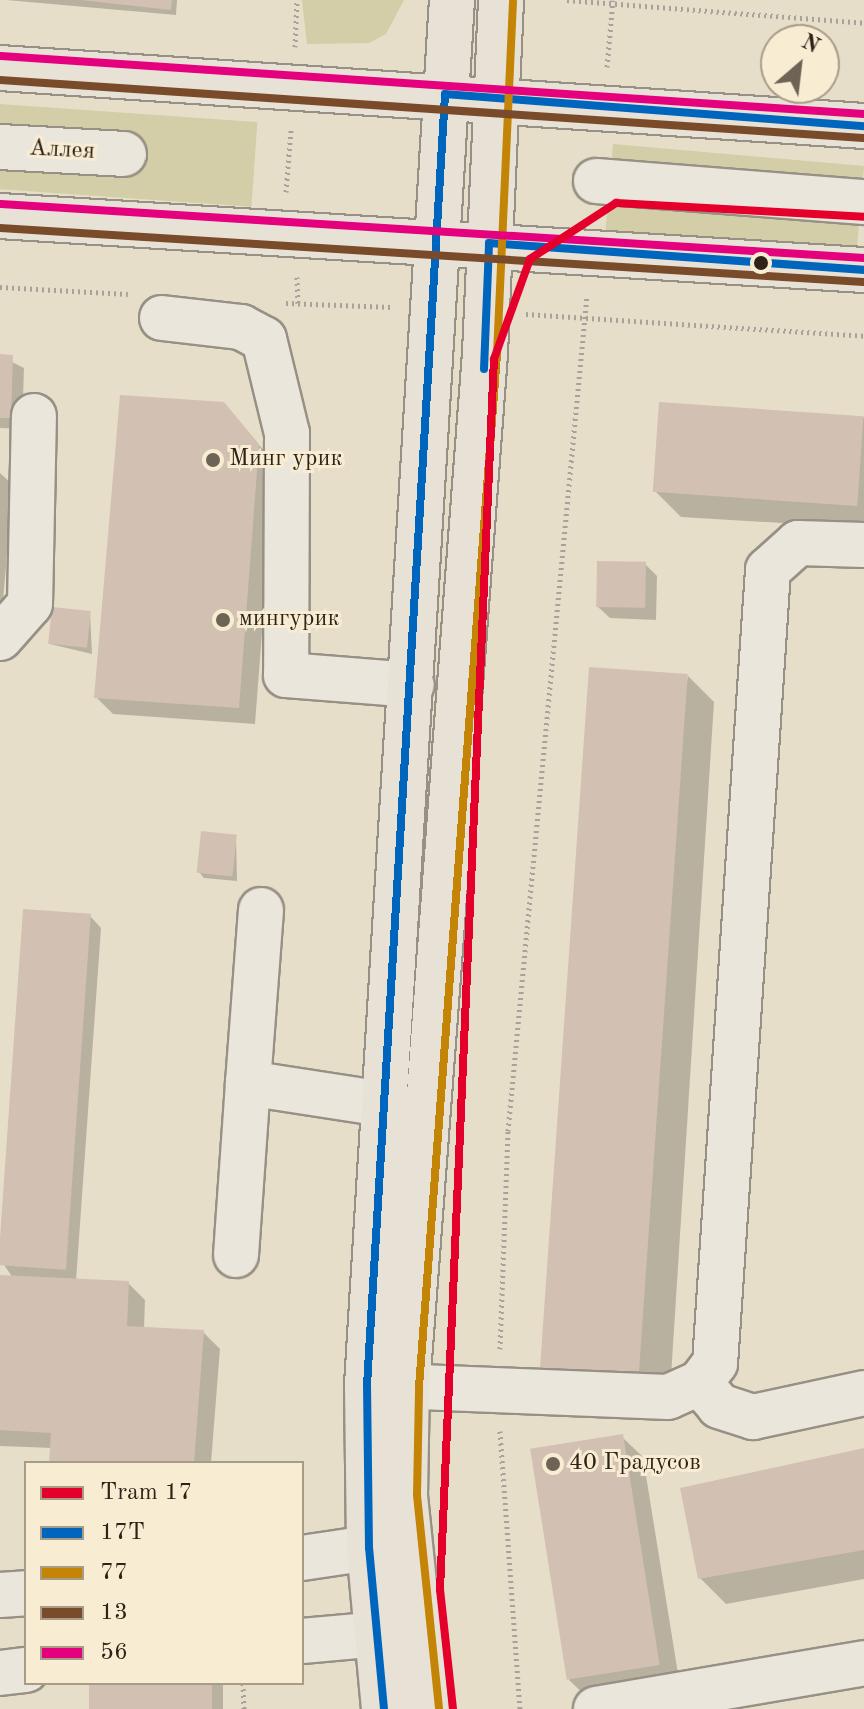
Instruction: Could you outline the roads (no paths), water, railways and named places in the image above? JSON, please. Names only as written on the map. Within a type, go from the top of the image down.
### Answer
[{"type":"main road","points":[[384,1709],[395,1634],[405,1496],[387,1386],[384,1104],[452,0]]},
{"type":"main road","points":[[427,1709],[395,1634],[369,1548],[387,1386],[489,243],[501,0]]},
{"type":"main road","points":[[0,68],[445,94],[864,126]]},
{"type":"main road","points":[[0,216],[489,243],[864,270]]},
{"type":"street","name":"Аллея","points":[[0,147],[124,154]]},
{"type":"street","points":[[596,181],[864,202]]},
{"type":"street","points":[[162,318],[241,327],[264,339],[287,433],[286,675],[412,685]]},
{"type":"street","points":[[0,638],[30,604],[34,416]]},
{"type":"street","points":[[387,1386],[668,1397],[700,1383],[715,1363],[768,570],[798,543],[864,545]]},
{"type":"street","points":[[236,1255],[261,910]]},
{"type":"street","points":[[248,1083],[384,1104]]},
{"type":"street","points":[[700,1383],[719,1406],[753,1417],[864,1393]]},
{"type":"street","points":[[304,1558],[369,1548]]},
{"type":"street","points":[[0,1595],[24,1593]]},
{"type":"street","points":[[304,1641],[395,1634]]},
{"type":"street","points":[[596,1709],[864,1663]]},
{"type":"street","points":[[0,1673],[24,1670]]},
{"type":"tram line","name":"17","points":[[453,1709],[440,1590],[494,359],[530,259],[616,203],[864,217]]},
{"type":"place","name":"Минг урик","points":[[213,460]]},
{"type":"place","name":"мингурик","points":[[223,620]]},
{"type":"place","name":"40 Градусов","points":[[553,1464]]}]
